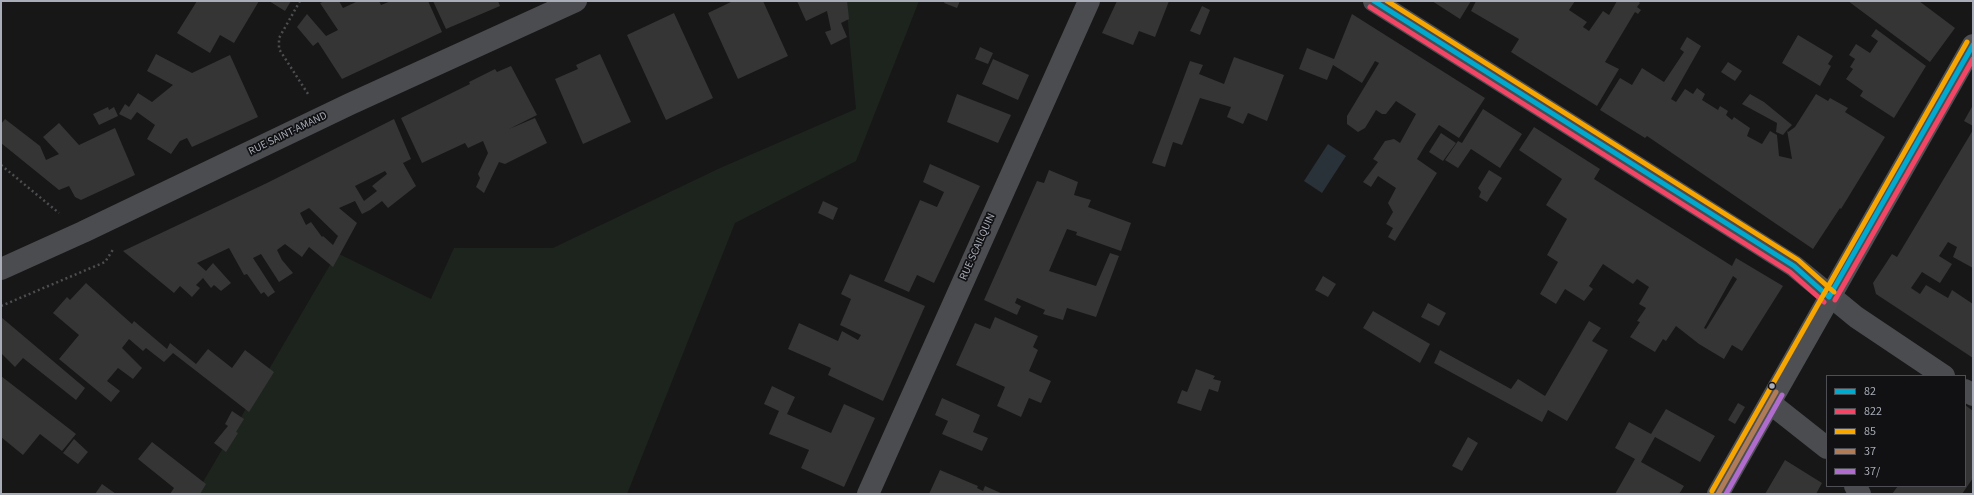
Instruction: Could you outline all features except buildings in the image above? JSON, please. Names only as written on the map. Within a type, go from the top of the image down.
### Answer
[{"type":"main road","points":[[1718,494],[1973,45]]},
{"type":"street","name":"RUE SAINT-AMAND","points":[[1,269],[576,1]]},
{"type":"street","name":"RUE SCAILQUIN","points":[[868,494],[1089,1]]},
{"type":"street","points":[[1374,1],[1794,266],[1829,297],[1856,317],[1943,375]]},
{"type":"street","points":[[1770,403],[1826,447]]},
{"type":"path","points":[[300,1],[278,38],[279,49],[323,118]]},
{"type":"path","points":[[1,165],[83,232]]},
{"type":"shaded area","points":[[846,1],[919,1],[856,161],[735,223],[627,494],[196,494],[337,253],[431,299],[454,248],[553,248],[718,169],[856,109]]},
{"type":"shaded area","points":[[1328,144],[1346,156],[1322,193],[1304,181]]},
{"type":"transit line","name":"82","points":[[1374,1],[1794,266],[1829,297]]},
{"type":"transit line","name":"85","points":[[1387,1],[1798,260],[1834,292]]},
{"type":"transit line","name":"822","points":[[1370,7],[1790,272],[1824,302]]},
{"type":"transit line","name":"85","points":[[1712,491],[1967,42]]},
{"type":"transit line","name":"82","points":[[1829,297],[1973,45]]},
{"type":"transit line","name":"822","points":[[1835,300],[1973,59]]},
{"type":"transit line","name":"37","points":[[1718,494],[1776,392]]},
{"type":"transit line","name":"37/","points":[[1726,494],[1782,395]]}]
